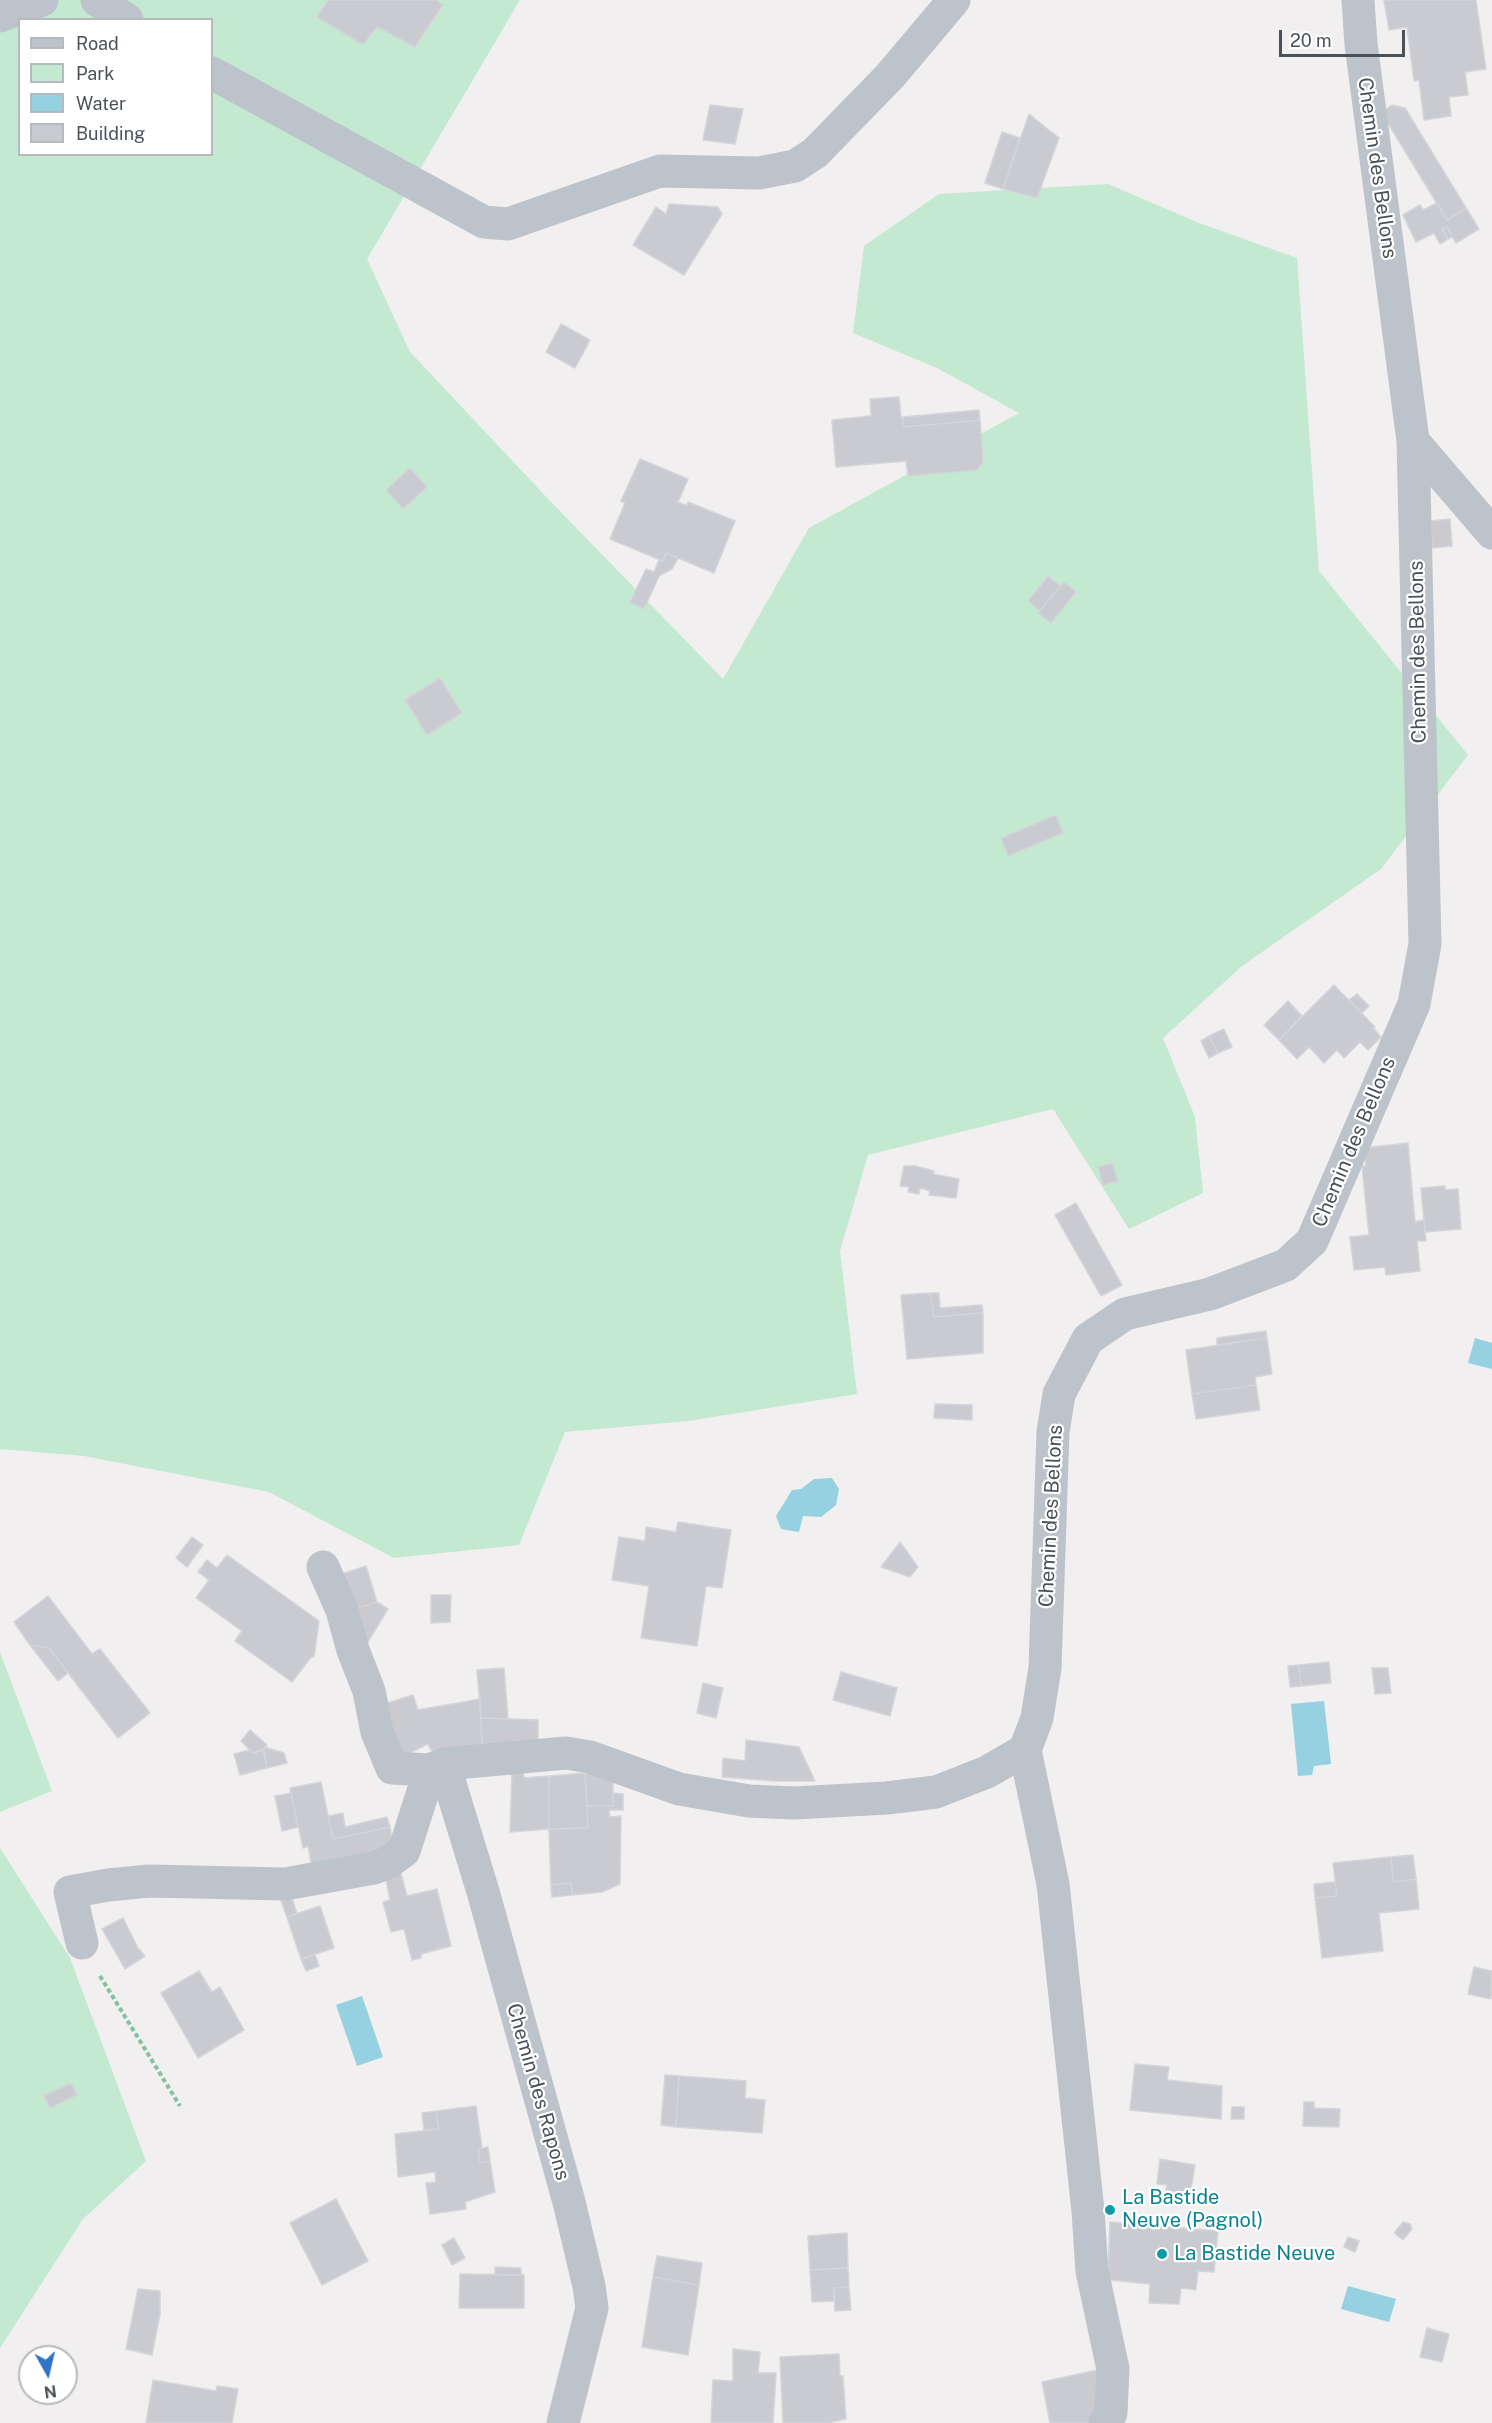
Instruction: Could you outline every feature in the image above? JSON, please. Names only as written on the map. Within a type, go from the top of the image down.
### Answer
[{"type":"street","points":[[0,16],[42,0]]},
{"type":"street","points":[[98,0],[124,18]]},
{"type":"street","points":[[213,74],[484,222],[508,224],[660,171],[759,173],[795,166],[815,153],[891,76],[954,0]]},
{"type":"street","name":"Chemin des Bellons","points":[[1025,1750],[1037,1718],[1045,1668],[1052,1443],[1059,1394],[1088,1339],[1125,1314],[1221,1290],[1286,1265],[1312,1241],[1414,1004],[1425,944],[1413,441],[1360,44],[1358,0]]},
{"type":"street","points":[[1413,441],[1492,533]]},
{"type":"street","points":[[323,1567],[342,1610],[353,1650],[369,1691],[377,1732],[392,1768],[437,1767],[566,1753],[590,1757],[680,1789],[749,1801],[794,1803],[887,1798],[936,1792],[987,1772],[1025,1750],[1053,1884],[1088,2211],[1092,2271],[1113,2369],[1111,2413],[1105,2423]]},
{"type":"street","points":[[82,1943],[70,1893],[108,1885],[149,1881],[285,1884],[374,1868],[389,1862],[404,1851],[437,1767]]},
{"type":"street","name":"Chemin des Rapons","points":[[437,1767],[484,1895],[569,2202],[589,2286],[592,2308],[563,2423]]},
{"type":"path","points":[[82,1943],[110,1994],[180,2106]]},
{"type":"green space","points":[[0,0],[520,0],[367,259],[410,352],[552,503],[723,679],[809,528],[1019,413],[937,368],[853,333],[864,246],[939,194],[1108,184],[1199,223],[1297,258],[1319,571],[1468,755],[1381,869],[1242,966],[1163,1038],[1195,1117],[1203,1193],[1129,1229],[1053,1109],[868,1155],[840,1251],[857,1394],[688,1421],[565,1432],[519,1545],[394,1558],[269,1492],[84,1456],[0,1449]]},
{"type":"green space","points":[[0,1652],[52,1791],[0,1812]]},
{"type":"green space","points":[[0,1848],[70,1958],[146,2161],[83,2219],[0,2348]]},
{"type":"water","points":[[1475,1338],[1492,1343],[1492,1369],[1468,1363]]},
{"type":"water","points":[[832,1478],[839,1489],[836,1505],[821,1517],[803,1516],[799,1532],[781,1529],[776,1516],[792,1490],[801,1489],[814,1479]]},
{"type":"water","points":[[1324,1701],[1331,1764],[1314,1766],[1312,1775],[1298,1776],[1291,1704]]},
{"type":"water","points":[[362,1996],[383,2057],[357,2066],[336,2005]]},
{"type":"water","points":[[1348,2286],[1396,2299],[1389,2322],[1341,2309]]},
{"type":"building","points":[[328,0],[436,0],[443,5],[415,47],[377,27],[363,45],[317,17]]},
{"type":"building","points":[[1384,0],[1476,0],[1486,69],[1465,72],[1468,95],[1449,97],[1451,116],[1424,120],[1419,80],[1414,81],[1407,27],[1389,30]]},
{"type":"building","points":[[710,105],[743,109],[735,144],[703,140]]},
{"type":"building","points":[[1392,105],[1405,108],[1466,208],[1447,220],[1386,120],[1383,111]]},
{"type":"building","points":[[1029,114],[1059,138],[1037,198],[1003,189]]},
{"type":"building","points":[[1002,132],[1020,138],[1003,189],[985,183]]},
{"type":"building","points":[[1437,203],[1447,220],[1466,208],[1479,229],[1456,243],[1447,227],[1442,229],[1448,239],[1440,244],[1434,233],[1416,242],[1403,215],[1420,205],[1423,210]]},
{"type":"building","points":[[669,204],[718,207],[722,214],[684,275],[633,245],[656,207],[666,214]]},
{"type":"building","points":[[1447,227],[1452,237],[1448,239],[1442,229]]},
{"type":"building","points":[[561,324],[590,340],[575,368],[546,352]]},
{"type":"building","points":[[899,397],[904,427],[980,420],[983,462],[977,470],[908,476],[906,461],[836,467],[832,420],[871,416],[870,399]]},
{"type":"building","points":[[979,410],[980,420],[904,427],[903,417]]},
{"type":"building","points":[[640,459],[688,479],[678,502],[687,506],[688,502],[735,521],[714,573],[666,553],[663,561],[610,539],[625,503],[621,501]]},
{"type":"building","points":[[410,468],[427,487],[403,509],[386,490]]},
{"type":"building","points":[[1450,519],[1452,546],[1432,548],[1431,521]]},
{"type":"building","points":[[666,553],[678,558],[672,569],[659,576],[644,609],[630,602],[646,569],[654,572],[659,560],[663,561]]},
{"type":"building","points":[[1048,576],[1060,586],[1040,611],[1028,601]]},
{"type":"building","points":[[1064,582],[1076,592],[1051,623],[1038,613]]},
{"type":"building","points":[[440,678],[462,713],[427,735],[405,700]]},
{"type":"building","points":[[1056,815],[1063,833],[1008,856],[1001,838]]},
{"type":"building","points":[[1334,985],[1375,1027],[1373,1028],[1381,1037],[1368,1050],[1360,1042],[1344,1058],[1337,1050],[1324,1063],[1309,1047],[1297,1059],[1279,1040]]},
{"type":"building","points":[[1357,994],[1369,1006],[1362,1013],[1349,1000]]},
{"type":"building","points":[[1288,1001],[1302,1016],[1279,1040],[1264,1025]]},
{"type":"building","points":[[1224,1029],[1232,1047],[1218,1053],[1209,1036]]},
{"type":"building","points":[[1209,1036],[1218,1053],[1209,1058],[1201,1041]]},
{"type":"building","points":[[1408,1143],[1415,1222],[1424,1220],[1426,1241],[1417,1241],[1420,1271],[1386,1275],[1385,1267],[1354,1270],[1350,1237],[1369,1235],[1362,1166],[1366,1166],[1364,1148]]},
{"type":"building","points":[[1112,1163],[1118,1181],[1103,1185],[1098,1167]]},
{"type":"building","points":[[904,1166],[915,1166],[934,1171],[933,1174],[959,1179],[956,1198],[929,1195],[930,1191],[920,1188],[919,1194],[908,1192],[909,1187],[900,1186]]},
{"type":"building","points":[[1445,1186],[1445,1190],[1458,1189],[1461,1229],[1425,1232],[1421,1188]]},
{"type":"building","points":[[1076,1203],[1122,1285],[1101,1296],[1055,1215]]},
{"type":"building","points":[[930,1293],[934,1317],[983,1313],[983,1353],[907,1359],[901,1295]]},
{"type":"building","points":[[930,1293],[939,1293],[940,1308],[982,1305],[983,1313],[934,1317]]},
{"type":"building","points":[[1266,1331],[1267,1338],[1217,1345],[1217,1338]]},
{"type":"building","points":[[1267,1338],[1272,1374],[1255,1377],[1256,1385],[1192,1394],[1186,1350]]},
{"type":"building","points":[[1256,1385],[1260,1410],[1196,1419],[1192,1394]]},
{"type":"building","points":[[935,1404],[972,1405],[972,1420],[934,1418]]},
{"type":"building","points":[[678,1522],[731,1530],[722,1588],[706,1586],[697,1646],[641,1638],[649,1586],[612,1580],[619,1537],[645,1541],[646,1527],[676,1532]]},
{"type":"building","points":[[192,1537],[203,1545],[187,1567],[176,1558]]},
{"type":"building","points":[[900,1542],[918,1567],[910,1577],[881,1567]]},
{"type":"building","points":[[227,1555],[319,1621],[314,1657],[312,1656],[292,1682],[235,1641],[242,1631],[196,1598],[209,1580],[198,1572],[207,1560],[217,1568]]},
{"type":"building","points":[[366,1566],[377,1602],[350,1610],[336,1576]]},
{"type":"building","points":[[431,1595],[451,1595],[450,1622],[431,1623]]},
{"type":"building","points":[[48,1596],[92,1654],[100,1649],[150,1713],[118,1738],[49,1648],[30,1645],[14,1622]]},
{"type":"building","points":[[377,1602],[388,1609],[361,1653],[350,1610]]},
{"type":"building","points":[[30,1645],[49,1648],[68,1673],[58,1681]]},
{"type":"building","points":[[1329,1662],[1331,1683],[1301,1686],[1299,1665]]},
{"type":"building","points":[[1299,1665],[1301,1686],[1290,1687],[1288,1666]]},
{"type":"building","points":[[504,1668],[508,1719],[481,1718],[477,1670]]},
{"type":"building","points":[[1372,1668],[1388,1668],[1391,1693],[1375,1694]]},
{"type":"building","points":[[841,1672],[897,1688],[890,1716],[833,1700]]},
{"type":"building","points":[[703,1683],[723,1688],[716,1718],[697,1713]]},
{"type":"building","points":[[413,1695],[418,1710],[480,1699],[482,1747],[438,1753],[430,1749],[428,1744],[399,1758],[381,1705]]},
{"type":"building","points":[[481,1718],[538,1720],[538,1749],[482,1747]]},
{"type":"building","points":[[250,1730],[267,1745],[261,1751],[253,1753],[241,1741]]},
{"type":"building","points":[[746,1740],[799,1747],[815,1781],[722,1777],[723,1758],[745,1761]]},
{"type":"building","points":[[264,1747],[284,1753],[287,1763],[267,1768]]},
{"type":"building","points":[[263,1749],[267,1768],[240,1775],[234,1754],[249,1750],[253,1753]]},
{"type":"building","points":[[523,1769],[524,1778],[549,1776],[549,1829],[510,1832],[512,1770]]},
{"type":"building","points":[[585,1773],[613,1773],[613,1806],[587,1806]]},
{"type":"building","points":[[585,1773],[588,1828],[549,1829],[549,1776]]},
{"type":"building","points":[[321,1782],[333,1839],[390,1827],[393,1847],[312,1867],[308,1846],[303,1848],[290,1788]]},
{"type":"building","points":[[291,1793],[298,1827],[282,1831],[275,1796]]},
{"type":"building","points":[[613,1793],[623,1794],[623,1810],[609,1810],[610,1817],[621,1816],[620,1884],[602,1892],[572,1895],[571,1883],[551,1885],[549,1829],[588,1828],[587,1806],[613,1806]]},
{"type":"building","points":[[343,1813],[345,1827],[387,1817],[390,1827],[333,1839],[328,1816]]},
{"type":"building","points":[[1413,1855],[1416,1879],[1393,1882],[1391,1857]]},
{"type":"building","points":[[1391,1857],[1393,1882],[1416,1879],[1419,1909],[1379,1913],[1383,1951],[1322,1958],[1315,1898],[1337,1896],[1333,1863]]},
{"type":"building","points":[[400,1870],[407,1896],[437,1889],[451,1946],[421,1954],[421,1958],[412,1960],[404,1929],[391,1932],[383,1902],[390,1900],[385,1874]]},
{"type":"building","points":[[1335,1882],[1337,1896],[1315,1898],[1314,1884]]},
{"type":"building","points":[[571,1883],[572,1895],[552,1897],[551,1885]]},
{"type":"building","points":[[292,1898],[297,1914],[287,1917],[281,1901]]},
{"type":"building","points":[[320,1906],[334,1948],[301,1959],[287,1917]]},
{"type":"building","points":[[123,1918],[138,1948],[145,1956],[125,1969],[102,1929]]},
{"type":"building","points":[[315,1955],[319,1966],[306,1971],[301,1959]]},
{"type":"building","points":[[1474,1967],[1492,1971],[1491,1999],[1468,1994]]},
{"type":"building","points":[[199,1971],[212,1992],[220,1987],[244,2030],[198,2058],[161,1993]]},
{"type":"building","points":[[1135,2064],[1169,2067],[1167,2080],[1222,2086],[1221,2119],[1130,2110]]},
{"type":"building","points":[[665,2075],[679,2076],[676,2127],[661,2125]]},
{"type":"building","points":[[679,2076],[746,2081],[745,2098],[765,2100],[762,2133],[676,2127]]},
{"type":"building","points":[[71,2083],[77,2095],[50,2108],[44,2096]]},
{"type":"building","points":[[1304,2102],[1314,2102],[1314,2108],[1340,2109],[1339,2127],[1303,2126]]},
{"type":"building","points":[[476,2106],[482,2148],[478,2149],[480,2163],[490,2161],[495,2192],[465,2202],[466,2209],[430,2214],[426,2183],[436,2182],[435,2172],[398,2177],[395,2134],[439,2129],[436,2111]]},
{"type":"building","points":[[1232,2107],[1244,2107],[1244,2119],[1231,2119]]},
{"type":"building","points":[[436,2111],[439,2129],[424,2130],[422,2113]]},
{"type":"building","points":[[488,2147],[490,2161],[480,2163],[478,2149]]},
{"type":"building","points":[[1160,2159],[1195,2165],[1190,2195],[1166,2190],[1167,2185],[1157,2184]]},
{"type":"building","points":[[336,2199],[368,2261],[322,2285],[290,2223]]},
{"type":"building","name":"La Bastide Neuve","points":[[1110,2222],[1218,2231],[1214,2272],[1198,2271],[1196,2290],[1181,2288],[1179,2304],[1149,2303],[1150,2284],[1110,2280],[1108,2277]]},
{"type":"building","points":[[1403,2222],[1410,2224],[1412,2229],[1403,2240],[1394,2233]]},
{"type":"building","points":[[847,2233],[848,2268],[810,2270],[808,2236]]},
{"type":"building","points":[[1348,2237],[1359,2241],[1355,2252],[1344,2247]]},
{"type":"building","points":[[454,2238],[465,2258],[452,2265],[442,2245]]},
{"type":"building","points":[[657,2256],[702,2263],[699,2285],[653,2277]]},
{"type":"building","points":[[495,2267],[521,2268],[521,2275],[495,2275]]},
{"type":"building","points":[[848,2268],[849,2287],[834,2288],[834,2301],[812,2302],[810,2270]]},
{"type":"building","points":[[460,2274],[524,2275],[524,2308],[459,2308]]},
{"type":"building","points":[[653,2277],[699,2285],[688,2355],[642,2347]]},
{"type":"building","points":[[849,2287],[851,2310],[835,2311],[834,2288]]},
{"type":"building","points":[[138,2289],[160,2291],[160,2314],[152,2355],[126,2349]]},
{"type":"building","points":[[1427,2328],[1449,2334],[1442,2362],[1420,2357]]},
{"type":"building","points":[[733,2349],[760,2352],[758,2373],[776,2373],[773,2423],[711,2423],[713,2380],[733,2381]]},
{"type":"building","points":[[839,2354],[846,2419],[828,2423],[783,2423],[780,2357]]},
{"type":"building","points":[[1102,2369],[1094,2423],[1050,2423],[1042,2382]]},
{"type":"building","points":[[153,2380],[216,2391],[217,2386],[238,2389],[232,2423],[146,2423]]},
{"type":"place","name":"La Bastide Neuve (Pagnol)","points":[[1110,2210]]},
{"type":"place","name":"La Bastide Neuve","points":[[1162,2254]]}]
